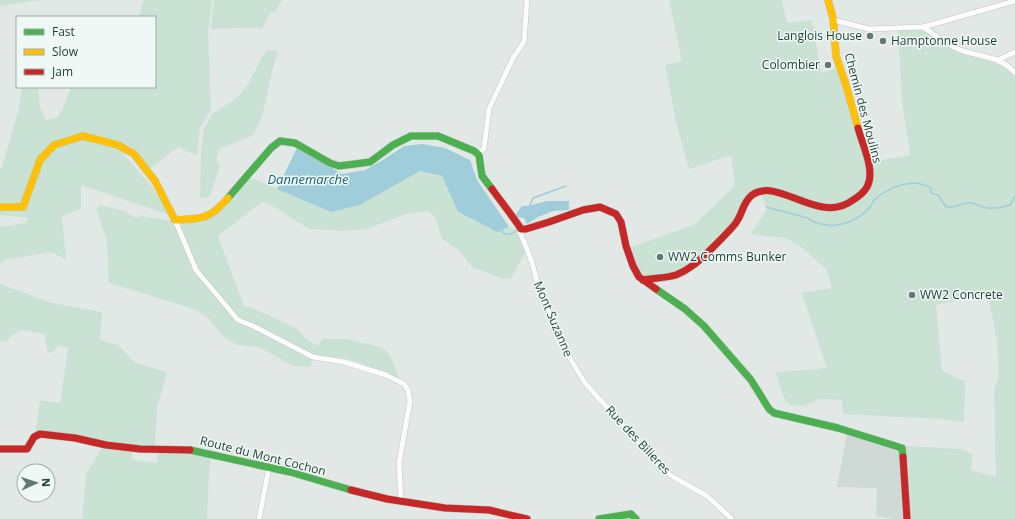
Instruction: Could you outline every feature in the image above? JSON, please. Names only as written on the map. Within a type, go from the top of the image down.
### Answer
[{"type":"street","points":[[479,155],[484,148],[489,109],[513,58],[524,42],[527,0]]},
{"type":"street","points":[[828,0],[833,18],[837,21],[869,29],[923,27],[1015,1]]},
{"type":"street","name":"Chemin des Moulins","points":[[643,280],[676,275],[693,266],[737,222],[745,202],[753,194],[763,191],[773,191],[825,208],[836,208],[849,203],[867,187],[869,162],[836,56],[833,18]]},
{"type":"street","points":[[923,27],[957,49],[998,60],[1010,67],[1015,73]]},
{"type":"street","points":[[998,60],[1015,52]]},
{"type":"street","points":[[0,207],[23,207],[40,160],[54,145],[83,136],[88,136],[126,148],[134,153],[157,185],[170,208],[196,270],[238,320],[253,326],[313,357],[344,362],[386,375],[404,384],[408,390],[410,401],[399,463],[401,501]]},
{"type":"street","points":[[175,220],[198,219],[210,215],[222,205],[271,148],[280,141],[295,143],[330,163],[339,166],[370,162],[393,145],[411,136],[438,136],[474,151],[479,155],[482,176],[512,214],[521,229],[526,229],[549,222],[583,210],[600,207],[616,214],[621,222],[626,246],[633,266],[639,277],[686,309],[704,326],[751,380],[769,409],[774,413],[838,428],[902,448],[907,519]]},
{"type":"street","name":"Mont Suzanne","points":[[521,229],[520,232],[532,262],[539,290],[571,360],[586,383]]},
{"type":"street","name":"Rue des Bilieres","points":[[586,383],[663,470],[707,496],[732,519]]},
{"type":"street","name":"Route du Mont Cochon","points":[[0,449],[27,449],[36,435],[53,434],[106,445],[140,449],[191,450],[269,467],[387,499],[445,508],[489,510],[527,519]]},
{"type":"street","points":[[259,519],[269,467]]},
{"type":"street","points":[[599,519],[626,514],[631,514],[636,519]]},
{"type":"shaded area","points":[[847,433],[899,449],[904,519],[876,516],[877,488],[837,487]]},
{"type":"green space","points":[[0,0],[41,0],[0,6]]},
{"type":"green space","points":[[144,0],[212,0],[208,31],[211,109],[200,128],[197,155],[186,151],[179,146],[149,169],[132,147],[112,139],[109,147],[120,150],[152,187],[170,215],[81,185],[81,209],[62,216],[66,260],[52,252],[5,260],[0,264],[0,227],[26,223],[28,218],[0,215],[0,169],[2,167],[19,108],[22,88],[38,88],[40,108],[46,120],[58,117],[66,102],[71,88],[156,88],[156,16],[139,16]]},
{"type":"green space","points":[[214,0],[282,0],[275,12],[270,13],[262,29],[211,29]]},
{"type":"green space","points":[[669,0],[782,0],[787,23],[812,20],[821,73],[839,68],[866,165],[867,177],[864,186],[855,196],[845,202],[833,206],[827,206],[755,190],[736,220],[691,264],[674,273],[644,278],[640,276],[628,248],[694,225],[735,186],[731,155],[689,169],[676,122],[665,65],[682,61]]},
{"type":"green space","points":[[898,29],[916,29],[927,33],[957,51],[1002,66],[1015,76],[1015,519],[908,519],[905,446],[963,449],[972,455],[971,470],[996,477],[994,389],[999,376],[997,340],[988,294],[936,305],[942,371],[965,381],[964,422],[938,419],[843,414],[842,400],[819,399],[804,406],[792,405],[786,401],[783,396],[776,372],[827,368],[802,293],[832,288],[827,270],[799,245],[785,238],[756,235],[751,233],[767,209],[761,193],[772,193],[832,212],[853,205],[871,186],[872,177],[870,157],[883,160],[910,155],[902,102]]},
{"type":"green space","points":[[266,50],[278,51],[262,117],[252,136],[219,149],[216,160],[220,165],[211,194],[206,198],[200,198],[201,152],[204,129],[212,114],[237,98],[247,86]]},
{"type":"green space","points":[[420,171],[442,176],[458,213],[497,232],[509,227],[516,230],[526,252],[511,278],[504,279],[472,267],[459,250],[442,239],[436,219],[429,211],[406,214],[367,229],[346,231],[309,229],[268,203],[262,202],[218,236],[244,306],[257,310],[290,325],[298,330],[306,339],[318,346],[322,339],[348,339],[374,345],[385,350],[390,356],[399,377],[398,379],[344,358],[313,355],[239,319],[198,269],[180,227],[181,224],[200,221],[224,208],[249,179],[254,179],[331,212],[360,205]]},
{"type":"green space","points":[[100,205],[124,211],[136,218],[141,216],[173,221],[195,270],[237,321],[312,358],[311,367],[293,366],[259,347],[237,345],[223,336],[207,317],[194,309],[109,283],[107,240],[96,208]]},
{"type":"green space","points":[[0,284],[52,303],[102,312],[100,340],[118,345],[135,363],[167,372],[157,408],[155,447],[102,442],[55,432],[35,433],[40,400],[60,403],[68,348],[58,345],[54,351],[48,353],[44,334],[21,330],[12,335],[6,342],[0,341]]},
{"type":"green space","points":[[103,446],[133,450],[132,460],[157,463],[158,451],[187,452],[210,457],[207,519],[82,519],[86,474]]},
{"type":"water","name":"Dannemarche","points":[[423,144],[445,148],[470,160],[477,180],[509,227],[497,232],[458,212],[442,176],[420,171],[360,205],[331,212],[277,189],[297,148],[342,174],[365,170],[404,146]]},
{"type":"water","points":[[546,201],[569,201],[569,210],[553,211],[538,217],[527,224],[524,218],[517,217],[516,214],[522,206],[529,206]]},
{"type":"waterway","points":[[766,207],[808,218],[821,224],[835,225],[848,222],[860,216],[870,207],[875,199],[895,187],[909,183],[917,183],[931,188],[931,193],[938,195],[946,207],[970,203],[985,208],[999,208],[1010,205],[1015,196]]},
{"type":"waterway","points":[[529,207],[533,198],[566,186]]},
{"type":"waterway","points":[[501,230],[505,234],[511,234],[517,230]]},
{"type":"traffic: fast","points":[[228,198],[271,148],[280,141],[295,143],[330,163],[339,166],[370,162],[393,145],[411,136],[438,136],[474,151],[479,155],[482,176],[492,189]]},
{"type":"traffic: fast","points":[[656,289],[685,309],[704,326],[751,380],[769,409],[774,413],[838,428],[902,448],[903,457]]},
{"type":"traffic: fast","points":[[190,450],[290,472],[351,490]]},
{"type":"traffic: fast","points":[[599,519],[631,514],[636,519]]},
{"type":"traffic: slow","points":[[828,0],[833,18],[836,56],[858,128]]},
{"type":"traffic: slow","points":[[0,207],[23,207],[40,160],[54,145],[83,136],[118,145],[134,154],[155,181],[175,220],[199,218],[210,214],[222,205],[228,198]]},
{"type":"traffic: jam","points":[[643,280],[676,275],[696,263],[716,244],[739,218],[749,198],[752,195],[762,191],[774,191],[813,205],[827,208],[840,206],[863,193],[867,187],[870,173],[858,128]]},
{"type":"traffic: jam","points":[[492,189],[521,229],[526,229],[549,222],[583,210],[600,207],[616,214],[621,222],[626,246],[633,266],[639,277],[656,289]]},
{"type":"traffic: jam","points":[[0,449],[27,449],[34,437],[40,434],[75,438],[106,445],[140,449],[190,450]]},
{"type":"traffic: jam","points":[[903,457],[907,519]]},
{"type":"traffic: jam","points":[[351,490],[387,499],[445,508],[489,510],[527,519]]},
{"type":"place","name":"Langlois House","points":[[870,36]]},
{"type":"place","name":"Hamptonne House","points":[[883,41]]},
{"type":"place","name":"Colombier","points":[[828,65]]},
{"type":"place","name":"WW2 Comms Bunker","points":[[660,257]]},
{"type":"place","name":"WW2 Concrete","points":[[912,295]]}]
